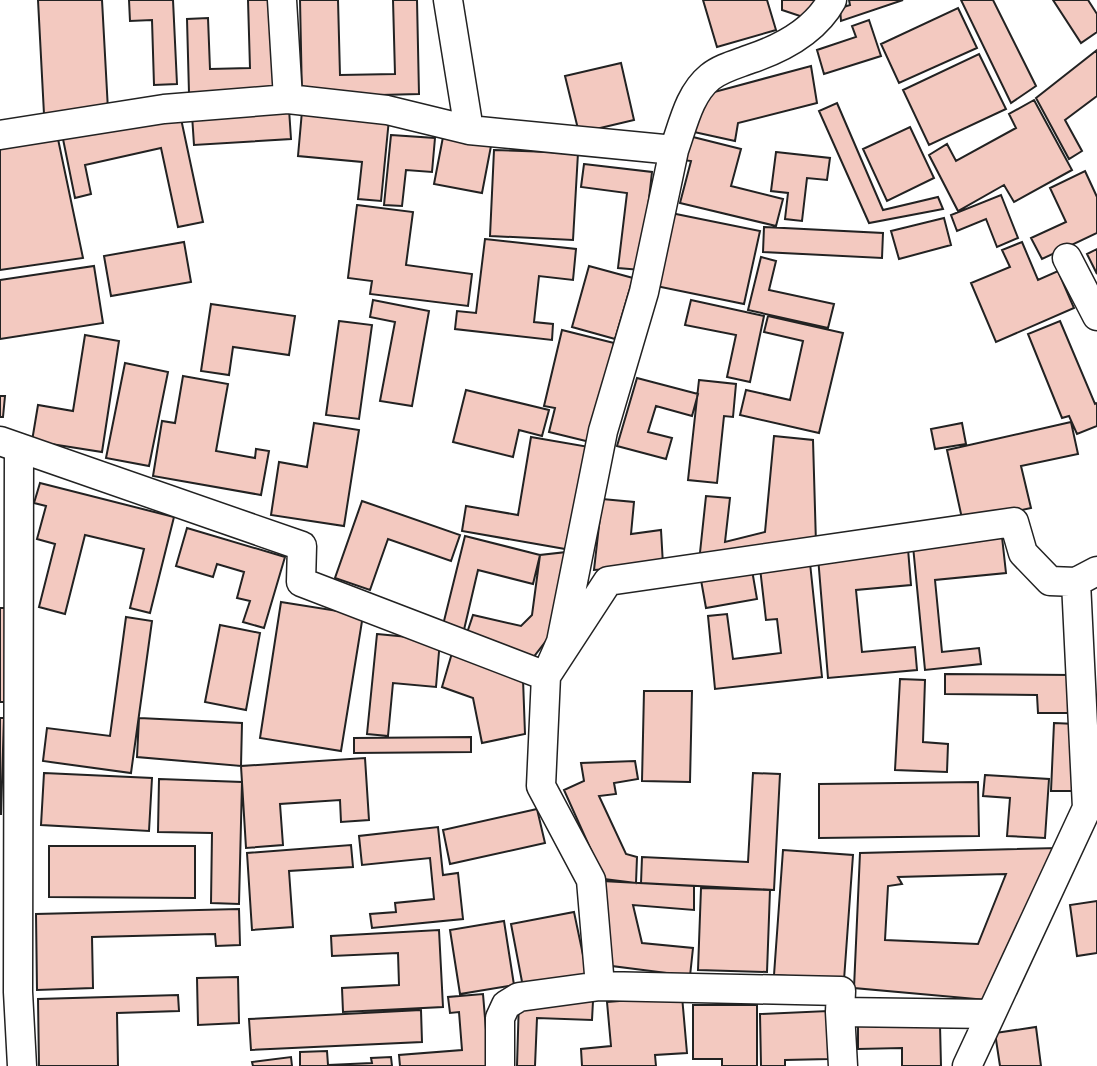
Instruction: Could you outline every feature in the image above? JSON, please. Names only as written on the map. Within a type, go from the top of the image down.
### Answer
[{"type":"street","points":[[282,0],[288,99]]},
{"type":"street","points":[[448,0],[469,130]]},
{"type":"street","points":[[600,986],[591,880],[541,786],[546,676],[561,642],[603,431],[644,292],[674,150],[698,90],[711,76],[769,53],[796,38],[825,12],[832,0]]},
{"type":"street","points":[[0,135],[164,109],[288,99],[387,110],[469,130],[674,150]]},
{"type":"street","points":[[1067,258],[1097,316]]},
{"type":"street","points":[[22,1066],[18,992],[9,444],[302,547],[301,582],[546,676]]},
{"type":"street","points":[[546,676],[608,581],[1014,522],[1023,553],[1050,581],[1087,577],[1087,808],[967,1066]]},
{"type":"street","points":[[500,1066],[499,1018],[506,1005],[519,996],[600,986],[841,990],[843,1066]]},
{"type":"street","points":[[840,1012],[991,1014]]},
{"type":"building","points":[[38,0],[102,0],[108,110],[44,114]]},
{"type":"building","points":[[129,0],[173,0],[177,84],[154,85],[152,20],[130,21]]},
{"type":"building","points":[[248,0],[277,0],[279,89],[189,93],[187,19],[208,18],[210,69],[250,68]]},
{"type":"building","points":[[300,0],[338,0],[340,75],[395,74],[393,0],[417,0],[419,94],[302,97]]},
{"type":"building","points":[[703,0],[767,0],[776,30],[717,47]]},
{"type":"building","points":[[782,0],[816,0],[809,19],[782,10]]},
{"type":"building","points":[[849,0],[903,0],[841,21],[840,8],[850,5]]},
{"type":"building","points":[[961,0],[993,0],[1036,86],[1011,103]]},
{"type":"building","points":[[1053,0],[1088,0],[1097,14],[1097,32],[1081,43]]},
{"type":"building","points":[[958,8],[977,48],[899,83],[881,44]]},
{"type":"building","points":[[869,20],[881,56],[824,74],[817,50],[856,37],[852,26]]},
{"type":"building","points":[[1097,50],[1097,96],[1065,120],[1082,151],[1069,159],[1036,98]]},
{"type":"building","points":[[979,54],[1006,109],[929,145],[903,90]]},
{"type":"building","points":[[621,63],[634,120],[579,133],[565,76]]},
{"type":"building","points":[[811,66],[817,103],[738,123],[735,141],[694,132],[703,95]]},
{"type":"building","points":[[1034,100],[1072,170],[1014,202],[1004,185],[958,211],[929,155],[947,144],[956,161],[1016,128],[1009,114]]},
{"type":"building","points":[[837,103],[883,210],[938,197],[943,209],[869,223],[819,111]]},
{"type":"building","points":[[289,109],[291,139],[194,145],[192,115]]},
{"type":"building","points":[[302,111],[389,119],[381,201],[358,199],[362,162],[298,156]]},
{"type":"building","points":[[180,114],[203,222],[178,227],[161,148],[85,165],[91,194],[75,198],[63,139]]},
{"type":"building","points":[[910,127],[934,178],[887,201],[863,149]]},
{"type":"building","points":[[391,135],[435,138],[432,172],[406,170],[402,206],[384,205]]},
{"type":"building","points":[[689,136],[741,149],[731,186],[783,199],[776,226],[680,203],[691,161],[683,160]]},
{"type":"building","points":[[443,137],[491,146],[482,193],[434,184]]},
{"type":"building","points":[[58,139],[83,258],[0,270],[0,149]]},
{"type":"building","points":[[494,150],[578,153],[573,240],[490,236]]},
{"type":"building","points":[[776,152],[830,158],[827,180],[807,178],[802,221],[785,219],[788,193],[771,191]]},
{"type":"building","points":[[584,164],[652,172],[641,270],[618,268],[627,193],[581,187]]},
{"type":"building","points":[[1085,171],[1097,197],[1097,233],[1042,259],[1031,238],[1066,222],[1050,188]]},
{"type":"building","points":[[1001,195],[1018,238],[997,247],[986,219],[957,231],[951,215]]},
{"type":"building","points":[[357,205],[413,212],[406,265],[472,274],[468,306],[370,294],[372,281],[348,278]]},
{"type":"building","points":[[671,213],[760,231],[744,304],[656,286]]},
{"type":"building","points":[[944,218],[951,245],[899,259],[891,231]]},
{"type":"building","points":[[764,227],[883,233],[882,258],[763,252]]},
{"type":"building","points":[[485,239],[576,249],[573,280],[539,276],[534,322],[553,324],[552,340],[455,329],[457,311],[476,313]]},
{"type":"building","points":[[184,242],[191,282],[111,296],[104,256]]},
{"type":"building","points":[[1022,242],[1038,280],[1058,271],[1074,308],[996,342],[971,283],[1010,267],[1002,250]]},
{"type":"building","points":[[1097,249],[1097,274],[1087,254]]},
{"type":"building","points":[[761,257],[776,261],[769,290],[834,304],[828,328],[748,310]]},
{"type":"building","points":[[94,266],[103,323],[0,339],[0,280]]},
{"type":"building","points":[[589,266],[633,278],[615,339],[572,327]]},
{"type":"building","points":[[373,300],[429,311],[412,406],[380,401],[395,322],[370,317]]},
{"type":"building","points":[[691,300],[764,316],[750,382],[727,377],[736,335],[685,325]]},
{"type":"building","points":[[211,304],[295,316],[289,355],[233,347],[229,375],[201,371]]},
{"type":"building","points":[[768,316],[843,333],[819,433],[740,415],[746,390],[790,400],[803,341],[764,332]]},
{"type":"building","points":[[339,321],[372,325],[359,419],[326,415]]},
{"type":"building","points":[[1060,321],[1095,404],[1097,403],[1097,426],[1077,434],[1069,416],[1062,418],[1028,334]]},
{"type":"building","points":[[562,330],[614,343],[590,442],[549,432],[555,408],[544,406]]},
{"type":"building","points":[[85,335],[119,341],[102,452],[32,441],[38,405],[73,411]]},
{"type":"building","points":[[125,363],[168,372],[149,466],[106,458]]},
{"type":"building","points":[[183,376],[228,384],[216,451],[255,458],[256,449],[269,451],[261,495],[153,476],[162,421],[175,423]]},
{"type":"building","points":[[637,378],[698,394],[692,416],[656,406],[648,432],[672,438],[666,459],[617,446]]},
{"type":"building","points":[[699,380],[736,384],[733,417],[724,416],[717,483],[688,480]]},
{"type":"building","points":[[466,390],[549,410],[542,436],[519,430],[513,457],[453,442]]},
{"type":"building","points":[[0,396],[5,396],[3,417],[0,417]]},
{"type":"building","points":[[1071,422],[1078,454],[1021,466],[1031,508],[963,523],[947,450]]},
{"type":"building","points":[[314,423],[359,430],[344,526],[271,515],[279,462],[307,467]]},
{"type":"building","points":[[962,423],[966,444],[935,449],[931,429]]},
{"type":"building","points":[[774,436],[813,440],[816,544],[699,562],[706,496],[730,498],[725,542],[765,532]]},
{"type":"building","points":[[531,437],[589,447],[571,550],[462,531],[466,506],[518,515]]},
{"type":"building","points":[[40,483],[174,517],[150,613],[130,608],[144,549],[85,535],[65,614],[39,607],[55,544],[37,539],[46,506],[34,503]]},
{"type":"building","points":[[602,499],[634,502],[631,534],[661,530],[663,565],[594,570]]},
{"type":"building","points":[[362,501],[460,535],[451,561],[388,539],[370,590],[335,578]]},
{"type":"building","points":[[187,528],[285,557],[264,628],[243,622],[250,601],[237,598],[244,572],[217,564],[213,577],[176,566]]},
{"type":"building","points":[[465,536],[540,555],[533,584],[478,570],[463,634],[442,629]]},
{"type":"building","points":[[1002,537],[1006,573],[935,580],[942,652],[979,648],[981,664],[925,670],[913,546]]},
{"type":"building","points":[[908,549],[911,585],[856,590],[862,652],[915,647],[917,670],[828,678],[818,557]]},
{"type":"building","points":[[567,552],[559,624],[532,659],[464,642],[473,615],[521,626],[532,615],[540,555]]},
{"type":"building","points":[[810,563],[822,677],[715,689],[708,616],[727,614],[733,659],[781,653],[777,619],[766,620],[760,568]]},
{"type":"building","points":[[752,570],[757,599],[706,608],[701,580]]},
{"type":"building","points":[[281,602],[363,615],[341,751],[260,738]]},
{"type":"building","points":[[0,608],[9,608],[8,702],[0,702]]},
{"type":"building","points":[[126,617],[152,621],[131,773],[43,761],[47,728],[110,736]]},
{"type":"building","points":[[220,625],[260,633],[246,710],[205,702]]},
{"type":"building","points":[[377,634],[440,640],[436,687],[393,683],[388,736],[367,734]]},
{"type":"building","points":[[452,653],[523,679],[525,734],[482,743],[473,698],[442,687]]},
{"type":"building","points":[[945,674],[1071,675],[1071,713],[1038,713],[1037,695],[945,694]]},
{"type":"building","points":[[900,679],[925,680],[923,742],[948,744],[947,772],[895,770]]},
{"type":"building","points":[[644,691],[692,691],[690,782],[642,781]]},
{"type":"building","points":[[0,718],[4,718],[1,814],[0,814]]},
{"type":"building","points":[[139,718],[242,723],[241,766],[137,757]]},
{"type":"building","points":[[1054,723],[1076,724],[1074,791],[1051,791]]},
{"type":"building","points":[[471,737],[471,752],[354,753],[354,738]]},
{"type":"building","points":[[365,758],[369,820],[341,822],[340,800],[280,804],[283,845],[246,848],[241,766]]},
{"type":"building","points":[[635,761],[638,779],[614,783],[616,794],[599,796],[626,854],[637,857],[636,883],[604,879],[564,790],[584,781],[581,763]]},
{"type":"building","points":[[44,773],[152,778],[149,831],[41,825]]},
{"type":"building","points":[[753,773],[780,774],[774,890],[641,883],[642,857],[748,862]]},
{"type":"building","points":[[985,775],[1049,779],[1045,838],[1007,836],[1010,798],[983,796]]},
{"type":"building","points":[[159,779],[242,782],[239,904],[211,903],[212,833],[158,832]]},
{"type":"building","points":[[978,782],[979,836],[819,838],[819,784]]},
{"type":"building","points":[[537,809],[545,843],[450,864],[443,830]]},
{"type":"building","points":[[438,827],[443,875],[458,873],[463,919],[372,928],[370,914],[396,912],[395,903],[434,899],[430,858],[362,865],[359,836]]},
{"type":"building","points":[[351,845],[353,867],[289,871],[293,927],[252,930],[247,853]]},
{"type":"building","points":[[49,846],[195,846],[195,898],[49,897]]},
{"type":"building","points":[[1058,848],[987,1000],[854,988],[860,853]],"holes":[[[1006,874],[978,944],[885,940],[888,886],[902,884],[898,877]]]},
{"type":"building","points":[[783,850],[853,855],[844,980],[774,975]]},
{"type":"building","points":[[602,881],[694,886],[694,910],[633,905],[642,943],[693,948],[690,976],[612,966]]},
{"type":"building","points":[[701,888],[770,890],[767,972],[698,970]]},
{"type":"building","points":[[1097,901],[1097,953],[1077,956],[1070,905]]},
{"type":"building","points":[[239,909],[240,945],[216,946],[215,934],[92,937],[93,988],[37,990],[36,914]]},
{"type":"building","points":[[574,912],[587,974],[523,987],[511,924]]},
{"type":"building","points":[[504,921],[514,985],[460,994],[450,930]]},
{"type":"building","points":[[439,930],[443,1007],[343,1012],[342,988],[399,985],[398,953],[332,956],[331,936]]},
{"type":"building","points":[[238,977],[239,1023],[198,1025],[197,978]]},
{"type":"building","points":[[483,994],[489,1066],[400,1066],[399,1055],[462,1050],[459,1012],[450,1013],[448,997]]},
{"type":"building","points":[[178,995],[179,1011],[117,1013],[118,1066],[39,1066],[38,999]]},
{"type":"building","points":[[682,996],[687,1053],[655,1055],[656,1066],[582,1066],[581,1049],[611,1046],[607,1002]]},
{"type":"building","points":[[519,999],[593,1001],[592,1020],[537,1018],[535,1066],[517,1066]]},
{"type":"building","points":[[693,1005],[757,1005],[757,1066],[722,1066],[722,1059],[693,1059]]},
{"type":"building","points":[[421,1010],[422,1042],[251,1050],[249,1019]]},
{"type":"building","points":[[828,1011],[829,1059],[785,1060],[785,1066],[761,1066],[760,1014]]},
{"type":"building","points":[[940,1025],[941,1066],[902,1066],[902,1048],[858,1049],[858,1026]]},
{"type":"building","points":[[1036,1027],[1041,1066],[1000,1066],[995,1033]]},
{"type":"building","points":[[327,1051],[328,1065],[372,1063],[371,1058],[391,1057],[392,1066],[300,1066],[300,1052]]},
{"type":"building","points":[[291,1057],[292,1066],[253,1066],[252,1062]]}]
